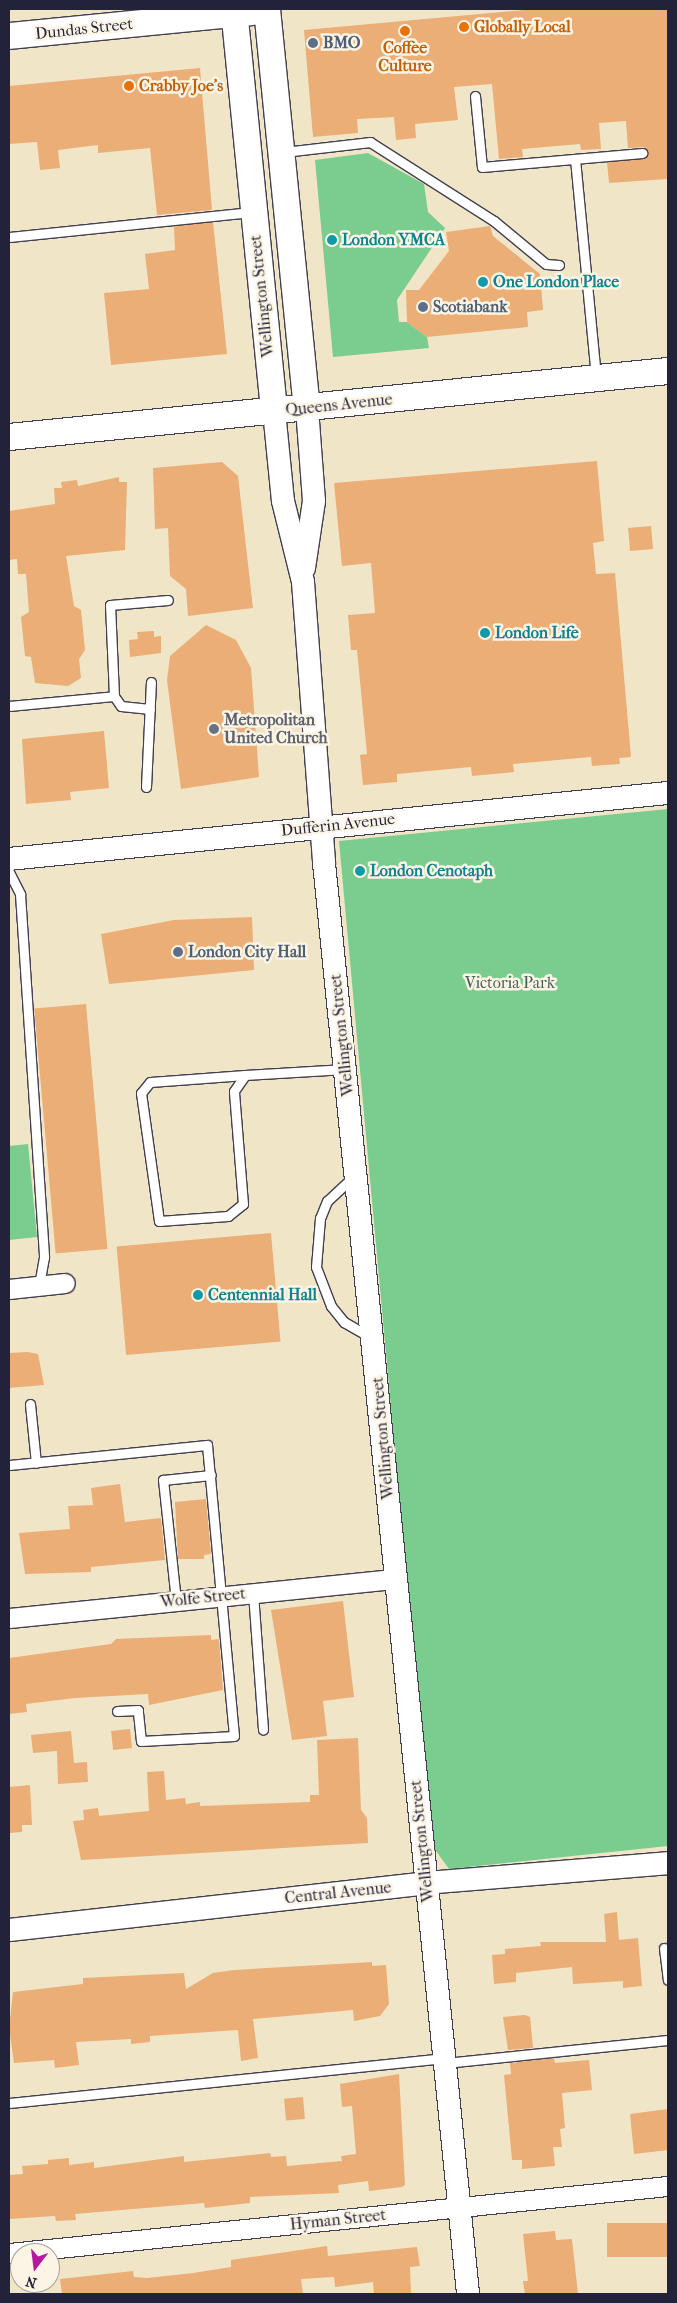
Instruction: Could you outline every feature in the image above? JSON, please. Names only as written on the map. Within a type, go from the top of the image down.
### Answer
[{"type":"main road","name":"Dundas Street","points":[[9,36],[234,11],[271,9]]},
{"type":"main road","name":"Wellington Street","points":[[271,9],[281,152],[307,408]]},
{"type":"main road","name":"Wellington Street","points":[[234,11],[274,412]]},
{"type":"main road","name":"Queens Avenue","points":[[9,437],[274,412],[668,371]]},
{"type":"street","name":"Wellington Street","points":[[303,582],[314,502],[307,408]]},
{"type":"street","name":"Wellington Street","points":[[274,412],[283,501],[303,582],[322,826],[374,1338],[443,2061],[461,2207],[468,2294]]},
{"type":"street","name":"Dufferin Avenue","points":[[9,859],[322,826],[668,793]]},
{"type":"street","points":[[9,1289],[64,1283]]},
{"type":"street","name":"Wolfe Street","points":[[9,1618],[396,1579]]},
{"type":"street","name":"Central Avenue","points":[[9,1930],[426,1883],[668,1863]]},
{"type":"street","name":"Hyman Street","points":[[9,2253],[668,2186]]},
{"type":"lane","points":[[475,96],[482,167],[642,153]]},
{"type":"lane","points":[[281,152],[370,142],[494,221],[546,264],[559,265]]},
{"type":"lane","points":[[575,159],[596,378]]},
{"type":"lane","points":[[9,237],[254,212]]},
{"type":"lane","points":[[150,709],[121,706],[114,696],[110,605],[168,600]]},
{"type":"lane","points":[[146,787],[151,682]]},
{"type":"lane","points":[[9,706],[114,696]]},
{"type":"lane","points":[[9,872],[20,894],[44,1257],[39,1286]]},
{"type":"lane","points":[[245,1076],[234,1091],[243,1204],[228,1216],[159,1221],[141,1093],[150,1082],[346,1069]]},
{"type":"lane","points":[[356,1174],[327,1201],[316,1232],[316,1267],[321,1287],[344,1322],[374,1338]]},
{"type":"lane","points":[[30,1404],[36,1463]]},
{"type":"lane","points":[[9,1465],[207,1445],[224,1596],[234,1736],[141,1742],[138,1710],[117,1711]]},
{"type":"lane","points":[[176,1601],[163,1480],[211,1475]]},
{"type":"lane","points":[[253,1593],[263,1730]]},
{"type":"lane","points":[[664,1948],[668,1980]]},
{"type":"lane","points":[[9,2103],[668,2040]]},
{"type":"green space","points":[[368,153],[424,184],[428,212],[445,228],[397,300],[399,322],[407,322],[427,337],[429,348],[333,357],[315,160]]},
{"type":"green space","name":"Victoria Park","points":[[668,809],[668,1846],[449,1869],[431,1844],[339,841]]},
{"type":"green space","points":[[28,1144],[37,1237],[9,1240],[9,1146]]},
{"type":"building","points":[[535,9],[668,9],[667,179],[609,183],[607,162],[648,155],[644,147],[628,148],[626,121],[599,123],[601,149],[581,150],[580,144],[522,149],[523,157],[499,159],[492,84],[454,87],[458,120],[415,124],[416,138],[396,140],[394,117],[357,119],[358,133],[313,137],[304,30]]},
{"type":"building","points":[[200,68],[212,210],[157,215],[150,148],[98,153],[98,145],[58,150],[60,168],[40,170],[37,142],[9,144],[9,86]]},
{"type":"building","points":[[213,222],[227,354],[111,365],[104,293],[149,289],[145,254],[175,250],[174,226]]},
{"type":"building","name":"One London Place","points":[[490,226],[493,236],[540,274],[543,310],[527,312],[528,327],[427,337],[407,322],[406,290],[419,290],[449,251],[446,232]]},
{"type":"building","name":"London Life","points":[[597,461],[604,541],[593,543],[596,574],[615,573],[631,757],[619,758],[620,764],[592,766],[591,757],[513,764],[514,772],[472,776],[471,767],[397,774],[397,782],[363,785],[360,755],[367,754],[357,650],[351,650],[348,615],[375,613],[371,563],[342,566],[334,483]]},
{"type":"building","points":[[222,462],[238,476],[253,608],[188,616],[186,589],[170,576],[168,528],[155,529],[153,468]]},
{"type":"building","points":[[119,477],[119,482],[127,482],[125,550],[66,556],[74,606],[81,610],[85,650],[79,659],[81,678],[68,686],[35,683],[31,657],[25,656],[21,617],[29,612],[26,574],[18,574],[17,559],[9,560],[9,511],[55,504],[54,488],[62,488],[61,482],[77,480],[78,486]]},
{"type":"building","points":[[651,526],[653,549],[630,551],[628,528]]},
{"type":"building","name":"Metropolitan United Church","points":[[206,625],[236,640],[251,668],[259,777],[181,789],[167,680],[170,656]]},
{"type":"building","points":[[154,631],[154,637],[161,636],[161,653],[130,657],[129,640],[138,639],[137,632]]},
{"type":"building","points":[[104,731],[109,788],[70,792],[71,800],[26,804],[22,739]]},
{"type":"building","name":"London City Hall","points":[[252,917],[254,970],[109,984],[101,934],[174,920]]},
{"type":"building","points":[[86,1004],[107,1249],[56,1254],[34,1009]]},
{"type":"building","name":"Centennial Hall","points":[[271,1233],[280,1342],[126,1355],[117,1247]]},
{"type":"building","points":[[27,1352],[38,1354],[44,1385],[9,1388],[9,1353]]},
{"type":"building","points":[[120,1484],[125,1522],[161,1518],[165,1560],[91,1567],[91,1572],[25,1574],[19,1533],[70,1529],[68,1506],[93,1505],[91,1488]]},
{"type":"building","points":[[206,1499],[211,1554],[204,1555],[204,1559],[178,1559],[175,1502]]},
{"type":"building","points":[[343,1601],[354,1697],[323,1701],[327,1736],[292,1740],[271,1610]]},
{"type":"building","points":[[211,1635],[211,1640],[219,1639],[223,1690],[149,1705],[148,1694],[75,1698],[26,1704],[27,1712],[9,1714],[9,1658],[111,1644],[116,1639]]},
{"type":"building","points":[[130,1729],[132,1748],[113,1750],[111,1731]]},
{"type":"building","points":[[71,1731],[74,1763],[87,1762],[88,1782],[58,1784],[57,1751],[33,1753],[31,1735]]},
{"type":"building","points":[[358,1738],[361,1810],[367,1818],[368,1843],[81,1860],[73,1821],[84,1820],[83,1810],[98,1808],[99,1816],[149,1811],[147,1772],[164,1771],[166,1800],[185,1798],[186,1804],[200,1802],[200,1806],[310,1802],[310,1795],[319,1795],[317,1740]]},
{"type":"building","points":[[30,1785],[32,1825],[22,1825],[22,1832],[9,1833],[9,1787]]},
{"type":"building","points":[[617,1912],[619,1940],[638,1938],[642,1986],[623,1988],[623,1981],[573,1984],[572,1967],[516,1973],[516,1982],[494,1984],[492,1955],[505,1954],[505,1949],[541,1946],[540,1942],[606,1942],[604,1914]]},
{"type":"building","points":[[372,1962],[372,1966],[386,1965],[389,2004],[380,2016],[354,2021],[353,2010],[253,2019],[258,2058],[241,2061],[238,2030],[150,2036],[150,2042],[131,2044],[131,2039],[76,2042],[79,2065],[55,2068],[54,2060],[14,2063],[9,2028],[13,1992],[83,1984],[83,1978],[184,1973],[186,1989],[213,1973],[234,1970]]},
{"type":"building","points":[[525,2015],[530,2017],[533,2048],[508,2050],[503,2017]]},
{"type":"building","points":[[554,2058],[555,2063],[589,2060],[592,2090],[562,2093],[565,2128],[560,2129],[562,2147],[553,2147],[555,2166],[522,2169],[522,2160],[512,2160],[504,2075],[511,2074],[510,2063]]},
{"type":"building","points":[[399,2074],[405,2185],[402,2187],[369,2191],[368,2181],[338,2185],[339,2193],[250,2197],[250,2203],[205,2208],[204,2203],[75,2214],[76,2220],[56,2221],[55,2216],[9,2219],[9,2175],[23,2174],[22,2166],[48,2164],[48,2160],[69,2158],[69,2165],[94,2162],[94,2168],[184,2156],[184,2162],[270,2153],[271,2157],[286,2156],[287,2166],[342,2161],[341,2156],[356,2154],[352,2106],[342,2107],[340,2084]]},
{"type":"building","points":[[303,2097],[305,2119],[286,2121],[284,2099]]},
{"type":"building","points":[[668,2109],[668,2150],[634,2154],[630,2114]]},
{"type":"building","points":[[607,2223],[668,2223],[668,2257],[607,2257]]},
{"type":"building","points":[[555,2231],[556,2240],[572,2239],[578,2294],[525,2294],[523,2281],[528,2281],[523,2234]]},
{"type":"building","points":[[327,2246],[328,2256],[417,2247],[420,2266],[410,2267],[411,2294],[374,2294],[373,2282],[335,2287],[334,2277],[301,2279],[303,2294],[62,2294],[60,2279],[133,2271],[134,2277],[147,2278],[193,2273],[231,2267],[231,2260]]},
{"type":"place","name":"Globally Local","points":[[464,27]]},
{"type":"place","name":"Coffee Culture","points":[[405,31]]},
{"type":"place","name":"BMO","points":[[313,43]]},
{"type":"place","name":"Crabby Joe's","points":[[129,86]]},
{"type":"place","name":"London YMCA","points":[[332,240]]},
{"type":"place","name":"One London Place","points":[[483,282]]},
{"type":"place","name":"Scotiabank","points":[[423,307]]},
{"type":"place","name":"London Life","points":[[485,633]]},
{"type":"place","name":"Metropolitan United Church","points":[[214,729]]},
{"type":"place","name":"London Cenotaph","points":[[360,871]]},
{"type":"place","name":"London City Hall","points":[[178,952]]},
{"type":"place","name":"Centennial Hall","points":[[198,1295]]}]
